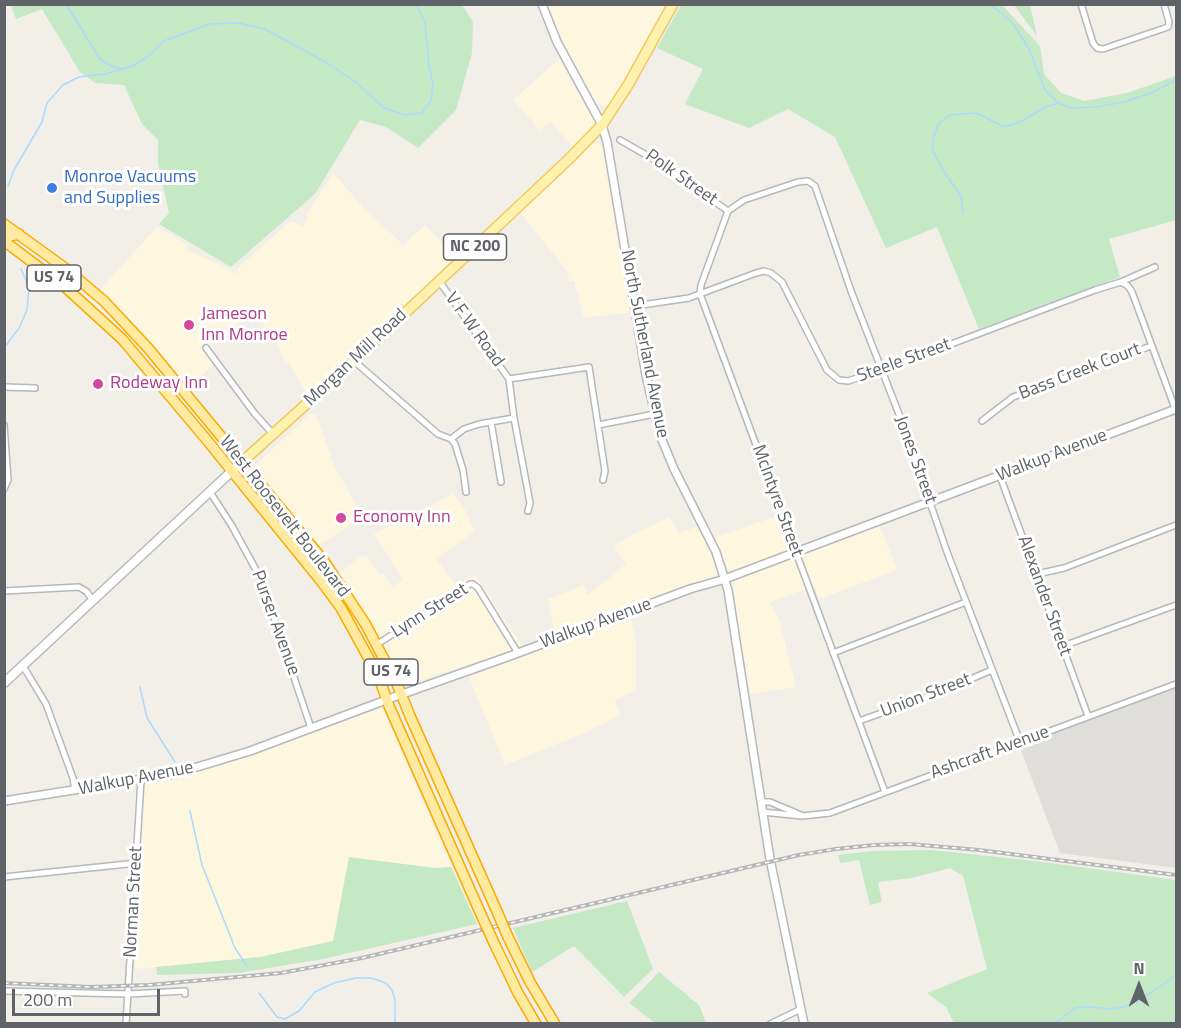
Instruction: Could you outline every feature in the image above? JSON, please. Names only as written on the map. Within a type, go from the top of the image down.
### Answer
[{"type":"highway","name":"West Roosevelt Boulevard","points":[[4,224],[65,268],[104,301],[148,348],[324,561],[366,625],[401,694],[508,937],[530,982],[555,1023]]},
{"type":"highway","points":[[4,233],[10,236],[19,234]]},
{"type":"highway","name":"West Roosevelt Boulevard","points":[[4,241],[64,285],[122,339],[232,471],[340,608],[374,668],[494,943],[518,993],[536,1023]]},
{"type":"main road","name":"Morgan Mill Road","points":[[4,683],[354,361],[602,125],[628,85],[673,4]]},
{"type":"street","name":"North Sutherland Avenue","points":[[542,4],[557,42],[602,125],[607,142],[655,414],[664,447],[716,552],[725,578],[735,625],[762,812],[804,1023]]},
{"type":"street","points":[[1080,4],[1094,44],[1097,48],[1103,49],[1168,27],[1169,22],[1164,4]]},
{"type":"street","name":"Polk Street","points":[[620,141],[655,160],[728,211],[744,200],[798,182],[808,182]]},
{"type":"street","name":"Jones Street","points":[[808,182],[815,186],[851,291],[930,501],[946,552],[1020,742]]},
{"type":"street","points":[[700,294],[701,285],[728,211]]},
{"type":"street","name":"Steele Street","points":[[635,306],[689,298],[756,273],[764,271],[771,273],[782,282],[819,356],[832,375],[839,380],[848,381],[1121,282],[1155,267]]},
{"type":"street","name":"V F W Road","points":[[439,281],[509,379]]},
{"type":"street","points":[[1121,282],[1132,292],[1176,410]]},
{"type":"street","name":"McIntyre Street","points":[[700,294],[885,792]]},
{"type":"street","name":"Bass Creek Court","points":[[982,421],[1013,397],[1151,345]]},
{"type":"street","points":[[206,348],[255,414],[273,434]]},
{"type":"street","points":[[354,361],[438,434],[451,439],[455,444],[463,470],[466,492]]},
{"type":"street","points":[[528,511],[530,503],[509,379],[589,367],[605,471],[603,480]]},
{"type":"street","points":[[4,387],[35,388]]},
{"type":"street","name":"Walkup Avenue","points":[[4,801],[192,770],[250,751],[401,694],[725,578],[1176,410]]},
{"type":"street","points":[[598,425],[655,414]]},
{"type":"street","points":[[451,439],[465,429],[514,418]]},
{"type":"street","points":[[491,423],[501,482]]},
{"type":"street","points":[[4,425],[8,480],[4,489]]},
{"type":"street","name":"Alexander Street","points":[[1000,476],[1088,716]]},
{"type":"street","name":"Purser Avenue","points":[[210,492],[261,579],[311,728]]},
{"type":"street","points":[[1036,574],[1064,568],[1176,525]]},
{"type":"street","name":"Lynn Street","points":[[376,645],[473,584],[478,588],[518,653]]},
{"type":"street","points":[[4,591],[79,587],[87,592],[93,601]]},
{"type":"street","points":[[833,653],[966,602]]},
{"type":"street","points":[[1063,646],[1176,605]]},
{"type":"street","points":[[23,666],[46,704],[73,778],[75,791]]},
{"type":"street","name":"Union Street","points":[[859,721],[940,692],[992,670]]},
{"type":"street","name":"Ashcraft Avenue","points":[[762,812],[802,816],[830,813],[1176,684]]},
{"type":"street","name":"Norman Street","points":[[126,1023],[141,780]]},
{"type":"street","points":[[761,802],[770,802],[802,816]]},
{"type":"street","points":[[4,877],[136,863]]},
{"type":"street","points":[[4,991],[128,994],[185,992]]},
{"type":"street","points":[[770,1023],[801,1009]]},
{"type":"shaded area","points":[[547,5],[669,5],[613,103],[604,106],[595,102],[569,55]]},
{"type":"shaded area","points":[[559,59],[595,122],[594,128],[574,148],[550,122],[540,130],[513,100]]},
{"type":"shaded area","points":[[598,143],[605,148],[632,312],[584,318],[574,281],[569,281],[568,272],[519,211],[572,161],[593,144]]},
{"type":"shaded area","points":[[333,173],[362,206],[403,245],[425,225],[458,260],[361,345],[308,396],[273,337],[253,311],[209,348],[219,361],[187,387],[141,331],[100,290],[157,227],[188,245],[185,250],[220,264],[235,274],[241,265],[291,221],[304,227],[308,213]]},
{"type":"shaded area","points":[[310,414],[316,415],[334,465],[362,516],[317,547],[255,470],[255,466]]},
{"type":"shaded area","points":[[453,494],[463,506],[475,531],[436,559],[457,586],[475,575],[523,647],[408,684],[399,681],[337,575],[360,557],[366,556],[379,574],[383,573],[392,587],[403,580],[374,534]]},
{"type":"shaded area","points":[[777,516],[790,551],[732,571],[728,569],[713,538]]},
{"type":"shaded area","points":[[669,517],[679,533],[699,526],[718,572],[716,577],[712,581],[557,635],[548,599],[584,585],[588,595],[626,564],[614,546]]},
{"type":"shaded area","points":[[879,524],[897,570],[819,599],[815,589],[811,587],[770,602],[780,622],[796,687],[750,694],[731,584],[734,580]]},
{"type":"shaded area","points":[[630,616],[636,641],[636,690],[615,700],[620,715],[584,733],[505,765],[469,677]]},
{"type":"shaded area","points":[[1176,684],[1176,868],[1060,853],[1019,745]]},
{"type":"shaded area","points":[[382,708],[451,867],[435,868],[334,941],[260,957],[135,969],[132,860],[136,786],[191,774]]},
{"type":"green space","points":[[11,5],[462,5],[473,22],[472,53],[456,110],[418,148],[386,127],[360,120],[315,194],[231,267],[159,224],[169,213],[158,163],[158,140],[142,124],[124,85],[95,83],[80,72],[42,9],[16,19]]},
{"type":"green space","points":[[681,5],[1002,5],[1040,46],[1044,74],[1061,93],[1084,101],[1127,93],[1176,76],[1176,220],[1109,239],[1120,277],[979,329],[937,227],[886,248],[835,137],[788,109],[749,128],[685,104],[703,69],[657,48]]},
{"type":"green space","points":[[1014,5],[1030,5],[1037,36]]},
{"type":"green space","points":[[931,850],[1176,880],[1176,1023],[954,1023],[946,1007],[927,993],[987,969],[963,876],[950,868],[911,878],[878,882],[882,902],[870,905],[859,860],[840,863],[838,855],[873,851]]},
{"type":"green space","points":[[349,857],[435,868],[451,867],[477,924],[323,959],[238,973],[157,975],[156,967],[260,957],[333,941]]},
{"type":"green space","points":[[627,901],[653,969],[624,997],[574,946],[532,972],[513,928]]},
{"type":"green space","points":[[659,972],[699,1005],[706,1023],[655,1023],[629,1003]]},
{"type":"waterway","points":[[66,4],[100,59],[111,66],[122,69]]},
{"type":"waterway","points":[[8,186],[14,170],[42,122],[47,103],[63,85],[79,77],[105,74],[133,66],[150,55],[164,41],[210,24],[238,23],[265,29],[329,64],[353,80],[384,108],[405,115],[422,113],[431,101],[433,84],[425,22],[416,4]]},
{"type":"waterway","points":[[990,4],[1012,22],[1029,49],[1045,90],[1058,103],[1071,108],[1097,107],[1124,102],[1151,93],[1176,80]]},
{"type":"waterway","points":[[963,213],[961,196],[933,151],[933,140],[939,123],[950,115],[976,113],[1007,126],[1058,103]]},
{"type":"waterway","points":[[4,348],[19,328],[27,310],[29,287],[21,269]]},
{"type":"waterway","points":[[140,687],[147,718],[175,762]]},
{"type":"waterway","points":[[190,811],[202,865],[235,948],[247,966]]},
{"type":"waterway","points":[[1054,1024],[1075,1008],[1109,1009],[1124,1007],[1139,1001],[1176,975]]},
{"type":"waterway","points":[[259,993],[277,1017],[285,1019],[299,1011],[315,992],[334,983],[356,978],[371,978],[386,983],[392,990],[395,1000],[395,1024]]},
{"type":"railway","points":[[4,983],[91,987],[149,985],[281,973],[362,958],[799,855],[874,845],[909,844],[979,850],[1176,875]]},
{"type":"place","name":"Monroe Vacuums and Supplies","points":[[52,188]]},
{"type":"place","name":"Jameson Inn Monroe","points":[[189,325]]},
{"type":"place","name":"Rodeway Inn","points":[[98,384]]},
{"type":"place","name":"Economy Inn","points":[[341,518]]}]
